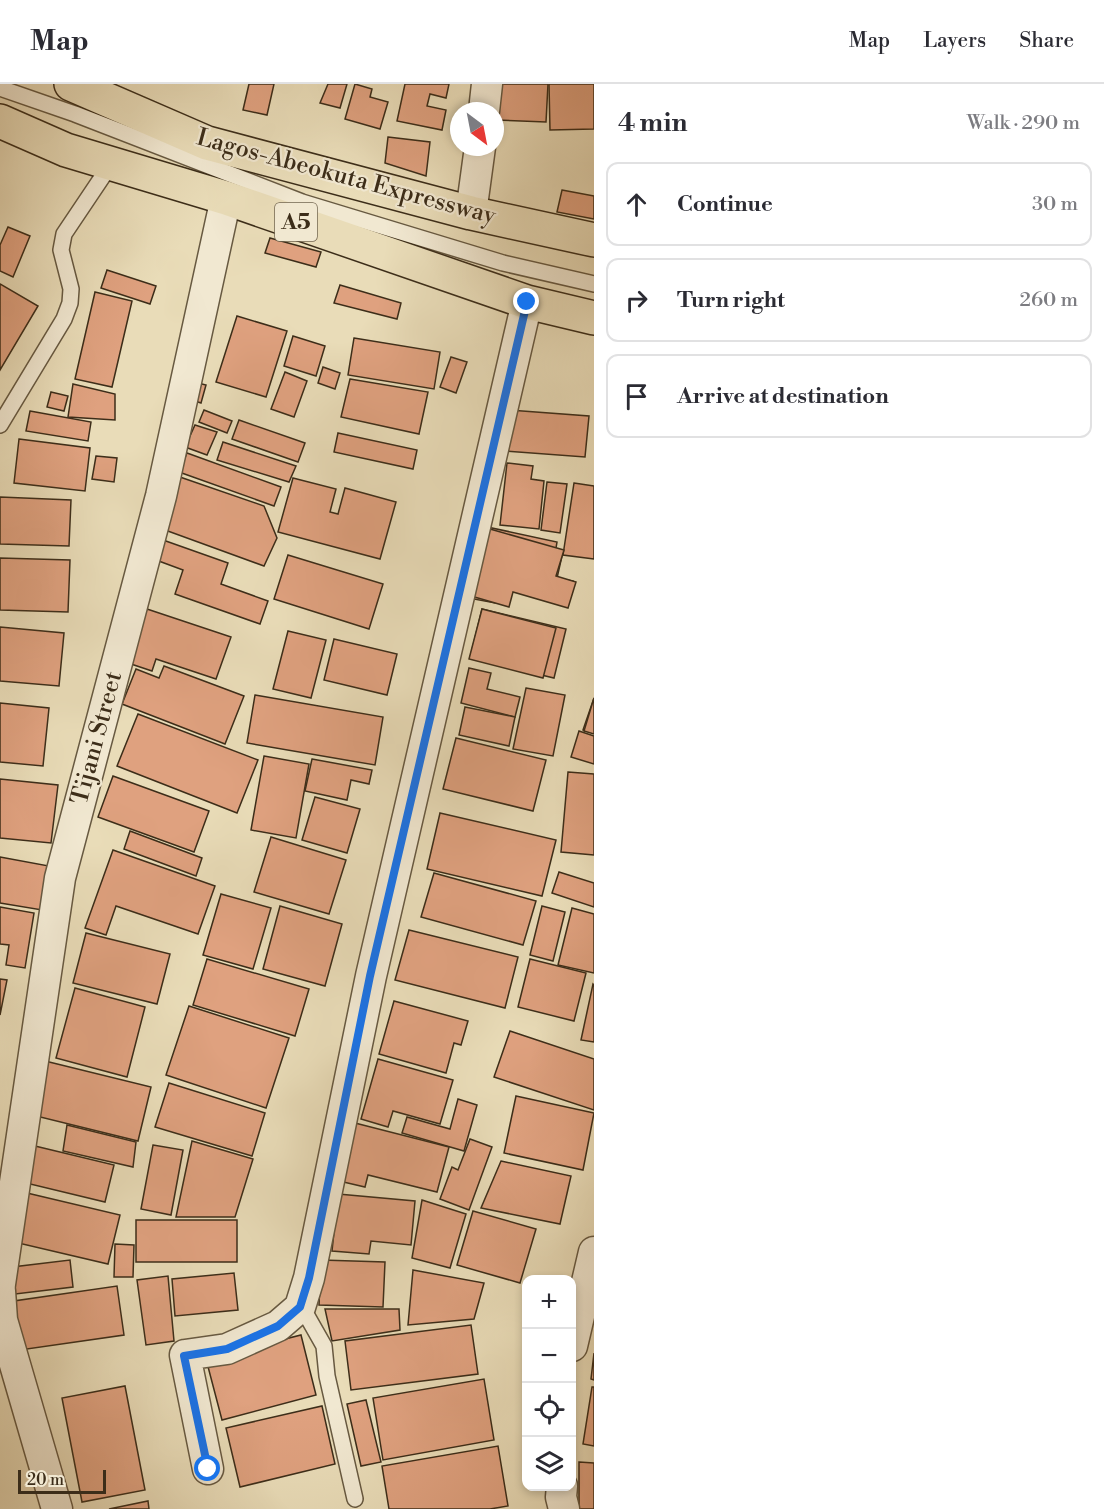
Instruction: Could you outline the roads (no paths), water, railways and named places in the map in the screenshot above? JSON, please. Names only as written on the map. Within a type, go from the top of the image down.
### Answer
[{"type":"highway","name":"Lagos-Abeokuta Expressway","points":[[71,84],[207,143],[471,213],[594,240]]},
{"type":"highway","name":"Lagos-Abeokuta Expressway","points":[[0,121],[66,150],[226,198],[527,302],[594,318]]},
{"type":"street","points":[[485,102],[488,84]]},
{"type":"street","points":[[471,213],[479,156]]},
{"type":"street","name":"Tijani Street","points":[[0,1284],[60,878],[161,496],[226,198]]},
{"type":"street","points":[[208,1469],[184,1356],[227,1349],[278,1326],[300,1307],[302,1301],[309,1278],[370,976],[527,302]]},
{"type":"street","points":[[576,1329],[594,1252]]},
{"type":"street","points":[[0,1291],[2,1320],[57,1509]]},
{"type":"street","points":[[562,1491],[564,1509]]},
{"type":"lane","points":[[0,88],[75,114],[302,202],[503,263],[594,284]]},
{"type":"lane","points":[[0,425],[64,319],[70,303],[71,289],[61,250],[64,234],[111,164]]},
{"type":"lane","points":[[302,1301],[307,1316],[324,1346],[327,1376],[355,1499]]}]
